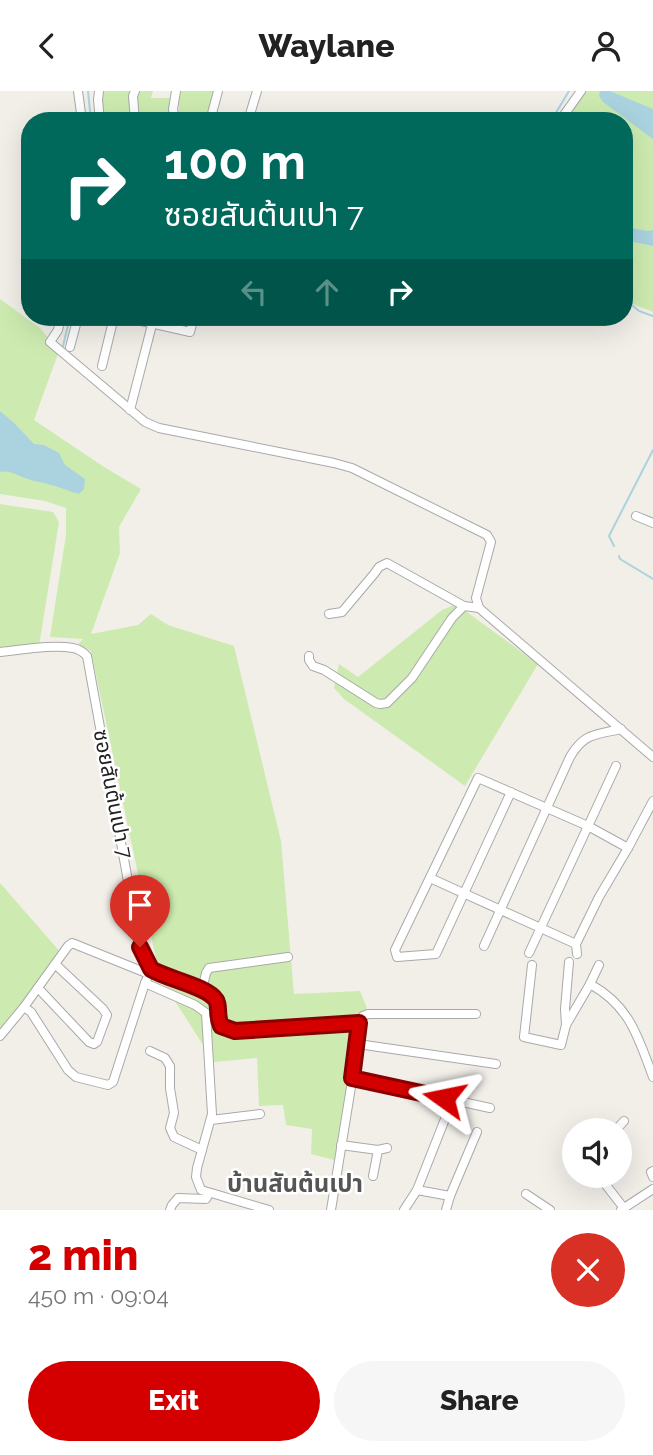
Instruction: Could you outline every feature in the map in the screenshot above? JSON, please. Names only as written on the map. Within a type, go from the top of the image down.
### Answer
[{"type":"street","points":[[78,91],[81,112]]},
{"type":"street","points":[[99,91],[99,112]]},
{"type":"street","points":[[134,112],[135,91]]},
{"type":"street","points":[[174,112],[176,91]]},
{"type":"street","points":[[212,112],[218,91]]},
{"type":"street","points":[[251,112],[257,91]]},
{"type":"street","points":[[566,112],[581,91]]},
{"type":"street","points":[[59,326],[50,342],[145,422],[159,428],[352,468],[487,535],[491,542],[476,597],[479,608]]},
{"type":"street","points":[[70,347],[76,326]]},
{"type":"street","points":[[102,366],[112,326]]},
{"type":"street","points":[[130,410],[152,326]]},
{"type":"street","points":[[168,326],[190,333],[192,326]]},
{"type":"street","points":[[636,516],[653,523]]},
{"type":"street","points":[[330,614],[342,612],[379,567],[387,563],[464,606],[479,608],[653,757]]},
{"type":"street","points":[[309,656],[313,666],[324,670],[376,703],[387,703],[412,678],[452,618],[464,606]]},
{"type":"street","name":"ซอยสันต้นเปา 7","points":[[0,652],[45,647],[73,648],[87,656],[140,947],[150,972]]},
{"type":"street","points":[[484,946],[578,744],[591,736],[621,729]]},
{"type":"street","points":[[529,953],[617,766]]},
{"type":"street","points":[[511,792],[436,954],[397,957],[395,950],[478,778],[511,792],[548,809],[588,826],[628,848]]},
{"type":"street","points":[[430,879],[541,928],[577,949],[599,897],[653,801]]},
{"type":"street","points":[[0,1036],[68,946],[75,944],[202,990],[214,997],[221,1026],[235,1031],[359,1023]]},
{"type":"street","points":[[202,990],[209,968],[288,957]]},
{"type":"street","points":[[566,1025],[569,962]]},
{"type":"street","points":[[38,988],[89,1042],[97,1042],[107,1014],[55,964]]},
{"type":"street","points":[[532,965],[524,1037],[561,1045],[566,1025],[599,965]]},
{"type":"street","points":[[24,1006],[31,1012],[68,1070],[76,1077],[108,1086],[113,1082],[150,972]]},
{"type":"street","points":[[145,983],[195,1005],[206,1013],[212,1107],[197,1177],[201,1190],[208,1196]]},
{"type":"street","points":[[590,984],[605,992],[621,1007],[651,1065],[653,1077]]},
{"type":"street","points":[[331,1210],[358,1044],[359,1023],[363,1016],[476,1014]]},
{"type":"street","points":[[358,1044],[496,1064]]},
{"type":"street","points":[[150,1051],[165,1058],[170,1066],[174,1112],[170,1128],[174,1137],[202,1150]]},
{"type":"street","points":[[352,1078],[490,1108]]},
{"type":"street","points":[[211,1120],[260,1114]]},
{"type":"street","points":[[404,1210],[417,1189],[445,1119]]},
{"type":"street","points":[[446,1210],[477,1132]]},
{"type":"street","points":[[341,1146],[383,1149],[373,1176]]},
{"type":"street","points":[[653,1171],[653,1177]]},
{"type":"street","points":[[607,1188],[622,1209],[635,1206],[653,1189]]},
{"type":"street","points":[[417,1189],[450,1196]]},
{"type":"street","points":[[526,1194],[550,1210]]},
{"type":"street","points":[[203,1210],[208,1196]]},
{"type":"street","points":[[170,1210],[178,1198],[208,1196],[246,1207],[269,1210]]},
{"type":"green space","points":[[101,91],[132,91],[133,112],[102,112]]},
{"type":"green space","points":[[138,91],[153,91],[151,98],[170,98],[171,112],[137,112]]},
{"type":"green space","points":[[179,91],[215,91],[209,112],[179,112]]},
{"type":"green space","points":[[577,91],[653,91],[653,312],[633,304],[633,112],[564,112]]},
{"type":"green space","points":[[0,299],[21,314],[21,326],[37,326],[59,351],[34,420],[141,489],[119,527],[120,553],[91,634],[138,625],[151,614],[168,625],[234,646],[281,841],[294,994],[360,991],[367,1008],[359,1023],[338,1161],[311,1154],[312,1129],[286,1125],[283,1105],[259,1106],[257,1058],[214,1062],[160,978],[91,651],[78,644],[83,639],[50,637],[66,535],[66,508],[45,501],[0,494]]},
{"type":"green space","points":[[0,504],[53,512],[59,522],[39,646],[0,647]]},
{"type":"green space","points":[[456,604],[538,664],[465,786],[344,699],[334,688],[339,664],[358,677],[442,610]]},
{"type":"green space","points":[[0,883],[62,954],[0,1036]]},
{"type":"water","points":[[600,91],[610,91],[653,109],[653,139],[633,124],[633,112],[617,112],[599,96]]},
{"type":"water","points":[[633,228],[653,230],[653,246],[633,242]]},
{"type":"water","points":[[0,411],[34,444],[44,445],[59,453],[65,465],[85,479],[84,489],[79,494],[0,472]]},
{"type":"waterway","points":[[88,91],[90,112]]},
{"type":"waterway","points":[[556,112],[569,91]]},
{"type":"waterway","points":[[633,306],[653,316]]},
{"type":"waterway","points":[[63,346],[68,326]]},
{"type":"waterway","points":[[614,546],[609,536],[653,450]]},
{"type":"waterway","points":[[619,556],[653,579]]},
{"type":"district","name":"บ้านสันต้นเปา","points":[[295,1184]]},
{"type":"route","points":[[140,947],[151,969],[214,997],[221,1026],[235,1031],[359,1023],[352,1078],[444,1098]]}]
